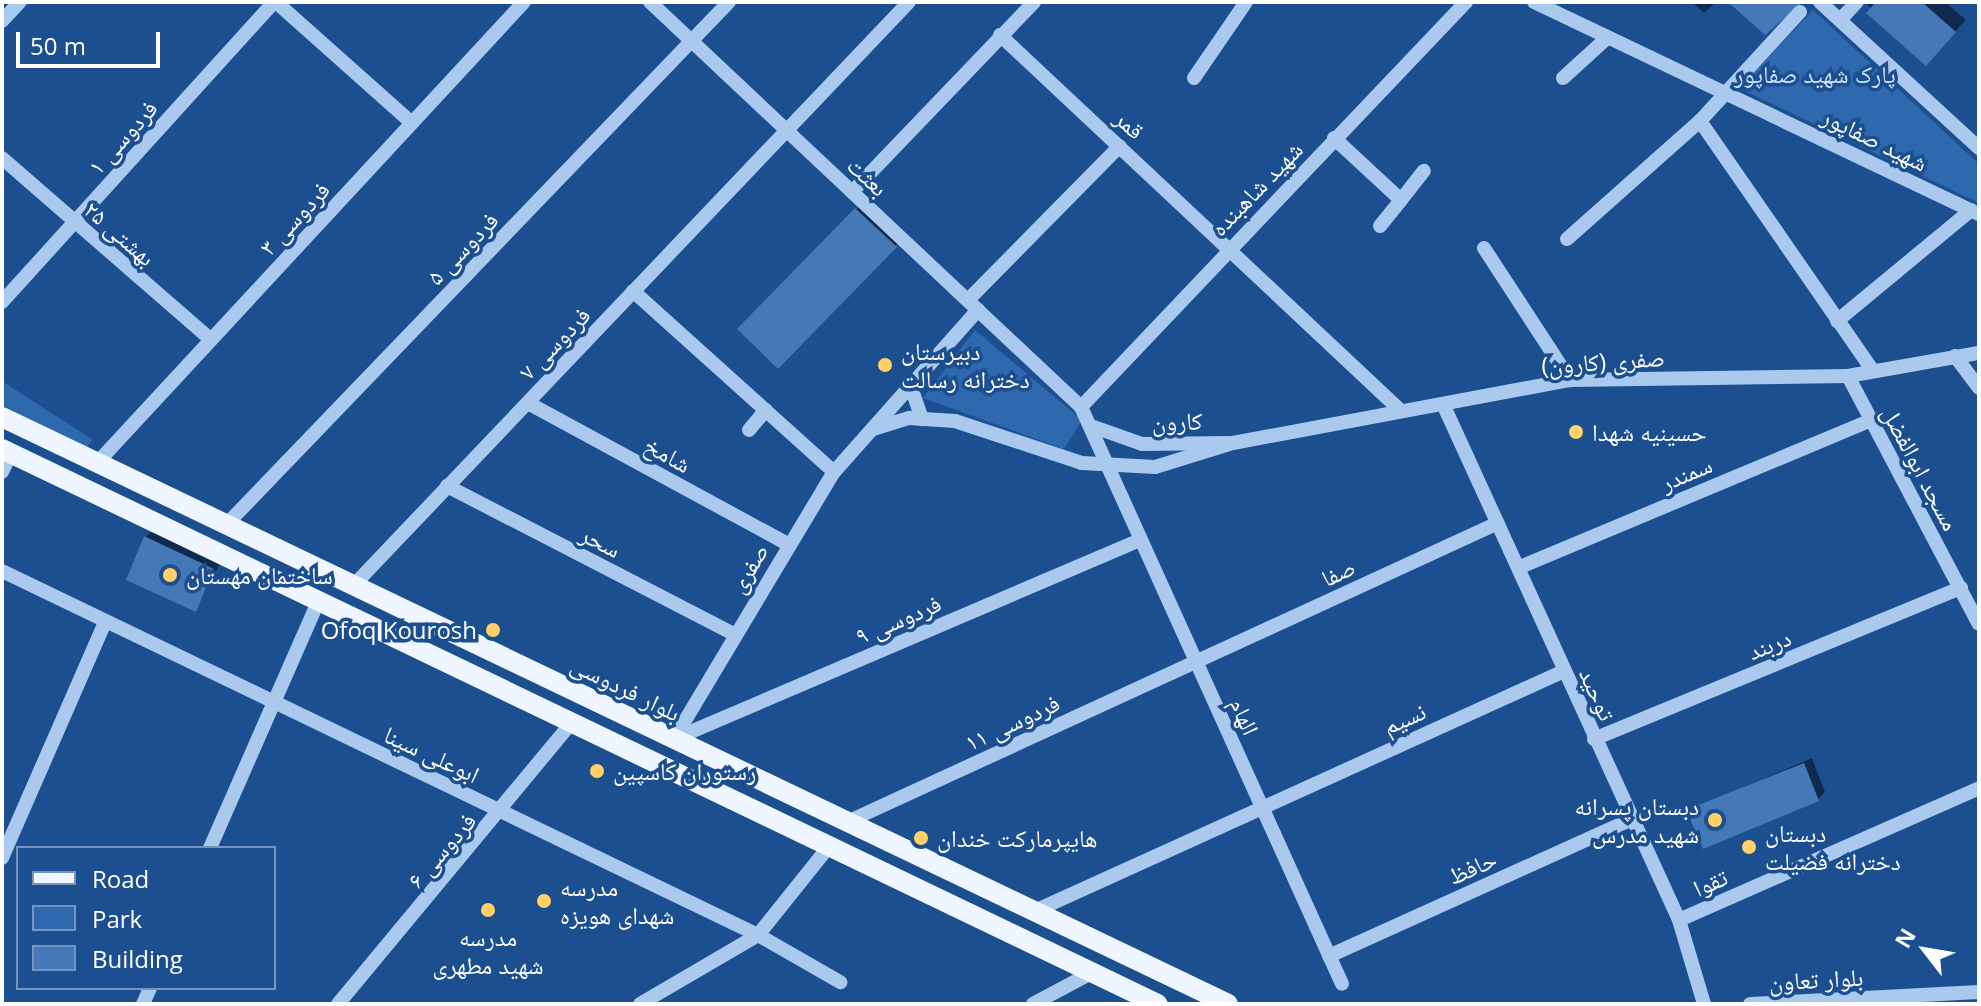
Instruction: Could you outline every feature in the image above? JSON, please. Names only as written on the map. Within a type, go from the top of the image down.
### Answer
[{"type":"main road","name":"بلوار فردوسی","points":[[2,417],[1228,1004]]},
{"type":"main road","points":[[6,451],[831,844],[1158,1004]]},
{"type":"street","points":[[2,21],[20,2]]},
{"type":"street","points":[[275,2],[412,123]]},
{"type":"street","name":"فردوسی ۱","points":[[2,302],[275,2]]},
{"type":"street","name":"فردوسی ۳","points":[[97,463],[524,2]]},
{"type":"street","name":"بعثت","points":[[650,2],[1056,382],[1081,407],[1094,427]]},
{"type":"street","name":"فردوسی ۵","points":[[226,525],[729,2]]},
{"type":"street","points":[[787,130],[909,2]]},
{"type":"street","points":[[852,192],[1034,2]]},
{"type":"street","points":[[1194,78],[1246,2]]},
{"type":"street","name":"شهید شاهبنده","points":[[1081,407],[1230,246],[1466,2]]},
{"type":"street","name":"شهید صفاپور","points":[[1534,2],[1728,91],[1975,212]]},
{"type":"street","points":[[1820,2],[1974,142],[1979,125]]},
{"type":"street","points":[[1840,20],[1857,2]]},
{"type":"street","points":[[1567,239],[1700,121],[1800,12]]},
{"type":"street","name":"قمر","points":[[1000,35],[1230,246],[1400,410]]},
{"type":"street","points":[[1563,78],[1607,38]]},
{"type":"street","points":[[1700,121],[1873,371]]},
{"type":"street","name":"فردوسی ۷","points":[[353,586],[787,130]]},
{"type":"street","points":[[1334,138],[1401,200]]},
{"type":"street","name":"صفری","points":[[674,739],[734,634],[834,472],[911,387],[973,305],[1120,146]]},
{"type":"street","name":"بهشتی ۲۵","points":[[2,158],[211,340]]},
{"type":"street","points":[[1380,226],[1424,171]]},
{"type":"street","points":[[1837,321],[1975,212]]},
{"type":"street","points":[[1484,248],[1570,380]]},
{"type":"street","points":[[633,291],[834,472]]},
{"type":"street","name":"صفری (کارون)","points":[[1233,443],[1570,380],[1848,376],[1979,353]]},
{"type":"street","points":[[1955,356],[1979,388]]},
{"type":"street","name":"مسجد ابوالفضل","points":[[1848,376],[1869,421],[1979,624]]},
{"type":"street","points":[[911,387],[922,419]]},
{"type":"street","name":"شامخ","points":[[528,403],[788,544]]},
{"type":"street","name":"توحید","points":[[1443,404],[1679,920],[1704,1004]]},
{"type":"street","points":[[749,430],[766,410]]},
{"type":"street","points":[[873,429],[922,419],[1011,435],[1107,467]]},
{"type":"street","name":"سمندر","points":[[1520,567],[1869,421]]},
{"type":"street","name":"کارون","points":[[1094,427],[1142,444],[1233,443]]},
{"type":"street","name":"الهام","points":[[1094,427],[1107,467],[1342,984]]},
{"type":"street","name":"کارون","points":[[1107,467],[1173,464],[1233,443]]},
{"type":"street","points":[[2,472],[6,451]]},
{"type":"street","name":"سحر","points":[[447,486],[734,634]]},
{"type":"street","name":"صفا","points":[[1196,662],[1498,523]]},
{"type":"street","name":"فردوسی ۹","points":[[674,739],[1140,540]]},
{"type":"street","name":"ابوعلی سینا","points":[[2,571],[758,935],[840,982]]},
{"type":"street","name":"دربند","points":[[1594,739],[1961,588]]},
{"type":"street","points":[[211,846],[319,600]]},
{"type":"street","points":[[2,858],[105,622]]},
{"type":"street","name":"فردوسی ۱۱","points":[[847,822],[1196,662]]},
{"type":"street","name":"نسیم","points":[[1037,910],[1261,805],[1564,671]]},
{"type":"street","name":"فردوسی ۶","points":[[338,1004],[503,812],[573,721]]},
{"type":"street","name":"تقوا","points":[[1679,920],[1979,788]]},
{"type":"street","name":"حافظ","points":[[1329,956],[1632,819]]},
{"type":"street","points":[[640,1004],[758,935],[831,844]]},
{"type":"street","points":[[1033,1004],[1093,972]]},
{"type":"street","name":"بلوار تعاون","points":[[1750,1004],[1975,990]]},
{"type":"green space","name":"پارک شهید صفاپور","points":[[1813,10],[1979,164],[1979,203],[1739,88]]},
{"type":"green space","points":[[975,330],[1082,420],[1064,449],[923,398]]},
{"type":"green space","points":[[2,381],[93,440],[86,448],[2,405]]},
{"type":"building","points":[[1728,2],[1803,2],[1765,35]]},
{"type":"building","points":[[1876,2],[1922,2],[1956,32],[1926,66],[1866,13]]},
{"type":"building","points":[[855,208],[897,247],[778,369],[737,329]]},
{"type":"building","name":"ساختمان مهستان","points":[[144,536],[214,569],[196,612],[126,580]]},
{"type":"building","points":[[1804,763],[1819,801],[1703,849],[1686,810]]},
{"type":"place","name":"دبیرستان دخترانه رسالت","points":[[885,365]]},
{"type":"place","name":"حسینیه شهدا","points":[[1576,432]]},
{"type":"place","name":"ساختمان مهستان","points":[[170,575]]},
{"type":"place","name":"Ofoq Kourosh","points":[[493,630]]},
{"type":"place","name":"رستوران کاسپین","points":[[597,771]]},
{"type":"place","name":"دبستان پسرانه شهید مدرس","points":[[1715,820]]},
{"type":"place","name":"هایپرمارکت خندان","points":[[921,838]]},
{"type":"place","name":"دبستان دخترانه فضیلت","points":[[1749,847]]},
{"type":"place","name":"مدرسه شهدای هویزه","points":[[544,901]]},
{"type":"place","name":"مدرسه شهید مطهری","points":[[488,910]]}]
